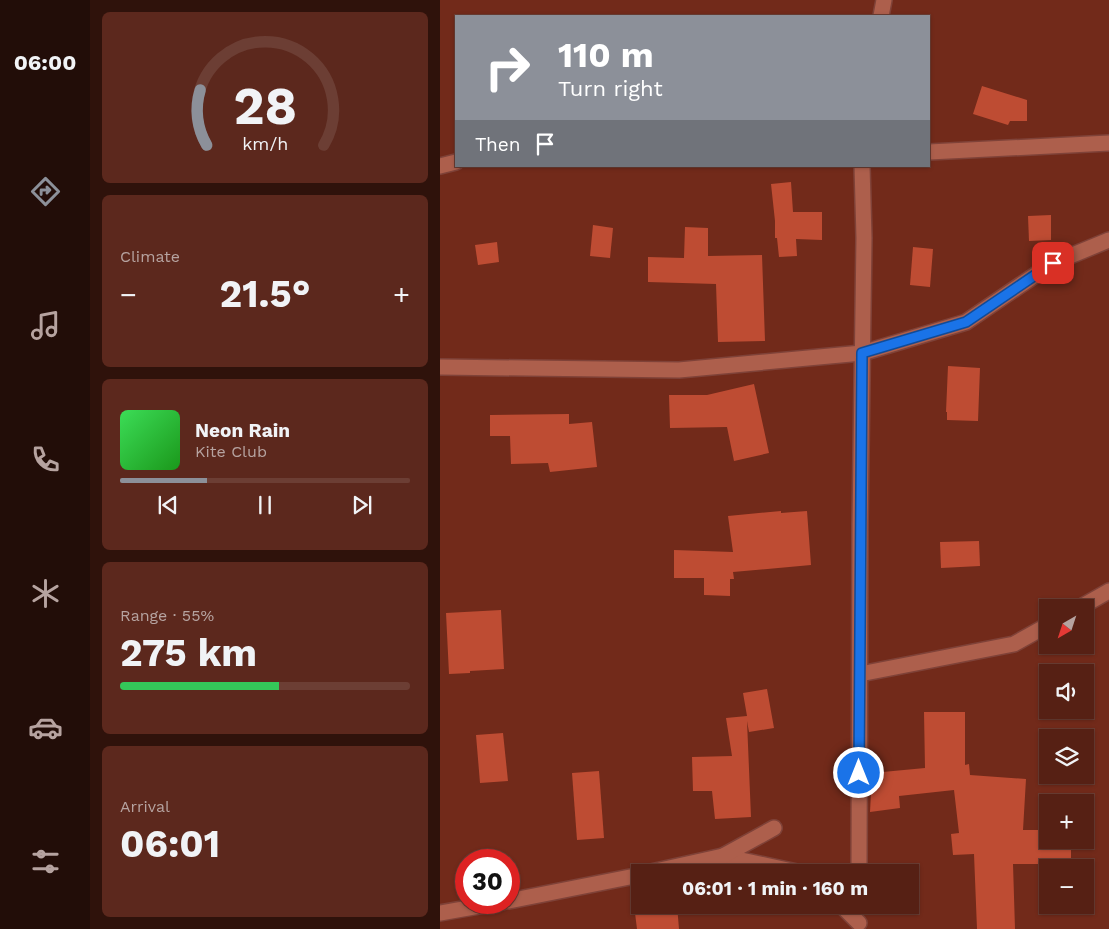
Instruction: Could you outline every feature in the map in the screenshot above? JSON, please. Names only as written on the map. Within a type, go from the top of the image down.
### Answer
[{"type":"street","points":[[881,15],[884,0]]},
{"type":"street","points":[[930,152],[1109,143]]},
{"type":"street","points":[[440,166],[455,162]]},
{"type":"street","points":[[859,864],[864,238],[862,167]]},
{"type":"street","points":[[440,367],[679,370],[862,353],[966,322],[1053,263],[1109,240]]},
{"type":"street","points":[[1094,600],[1109,591]]},
{"type":"street","points":[[860,674],[1014,644],[1039,630]]},
{"type":"street","points":[[687,864],[723,856],[774,828]]},
{"type":"street","points":[[723,856],[760,864]]},
{"type":"street","points":[[520,899],[631,877]]},
{"type":"street","points":[[440,913],[455,910]]},
{"type":"street","points":[[849,914],[859,926]]},
{"type":"building","points":[[982,86],[1027,100],[1027,121],[1010,121],[1008,125],[973,114]]},
{"type":"building","points":[[791,182],[793,212],[822,212],[822,240],[796,239],[797,256],[779,257],[777,238],[775,238],[771,184]]},
{"type":"building","points":[[1051,215],[1051,240],[1029,241],[1028,216]]},
{"type":"building","points":[[593,225],[613,228],[610,258],[590,256]]},
{"type":"building","points":[[685,227],[708,228],[708,256],[762,255],[765,341],[718,342],[716,284],[648,282],[648,257],[684,258]]},
{"type":"building","points":[[497,242],[499,262],[478,265],[475,245]]},
{"type":"building","points":[[913,247],[933,249],[930,287],[910,285]]},
{"type":"building","points":[[948,366],[980,368],[978,421],[947,420]]},
{"type":"building","points":[[754,384],[769,453],[734,461],[727,427],[670,428],[669,395],[707,395]]},
{"type":"building","points":[[569,414],[569,424],[592,422],[597,467],[550,472],[548,463],[511,464],[510,436],[490,436],[490,415]]},
{"type":"building","points":[[781,511],[781,513],[807,511],[811,565],[733,572],[734,579],[730,579],[730,596],[704,595],[704,578],[674,578],[674,550],[733,552],[728,516]]},
{"type":"building","points":[[979,541],[980,566],[941,568],[940,542]]},
{"type":"building","points":[[501,610],[504,669],[449,674],[446,613]]},
{"type":"building","points":[[767,689],[774,728],[749,732],[747,721],[751,817],[715,819],[712,791],[693,791],[692,757],[732,756],[726,718],[747,716],[743,693]]},
{"type":"building","points":[[924,712],[965,712],[965,765],[969,764],[970,775],[1026,779],[1023,830],[1039,830],[1039,849],[1071,849],[1071,859],[1039,859],[1039,864],[1013,864],[1015,929],[977,929],[974,854],[953,855],[951,834],[959,833],[954,790],[899,796],[900,808],[870,812],[872,773],[925,768]]},
{"type":"building","points":[[503,733],[508,781],[480,783],[476,735]]},
{"type":"building","points":[[599,771],[604,838],[577,840],[572,773]]},
{"type":"building","points":[[635,914],[678,914],[679,929],[637,929]]},
{"type":"route","points":[[859,773],[862,353],[966,322],[1053,263]]}]
